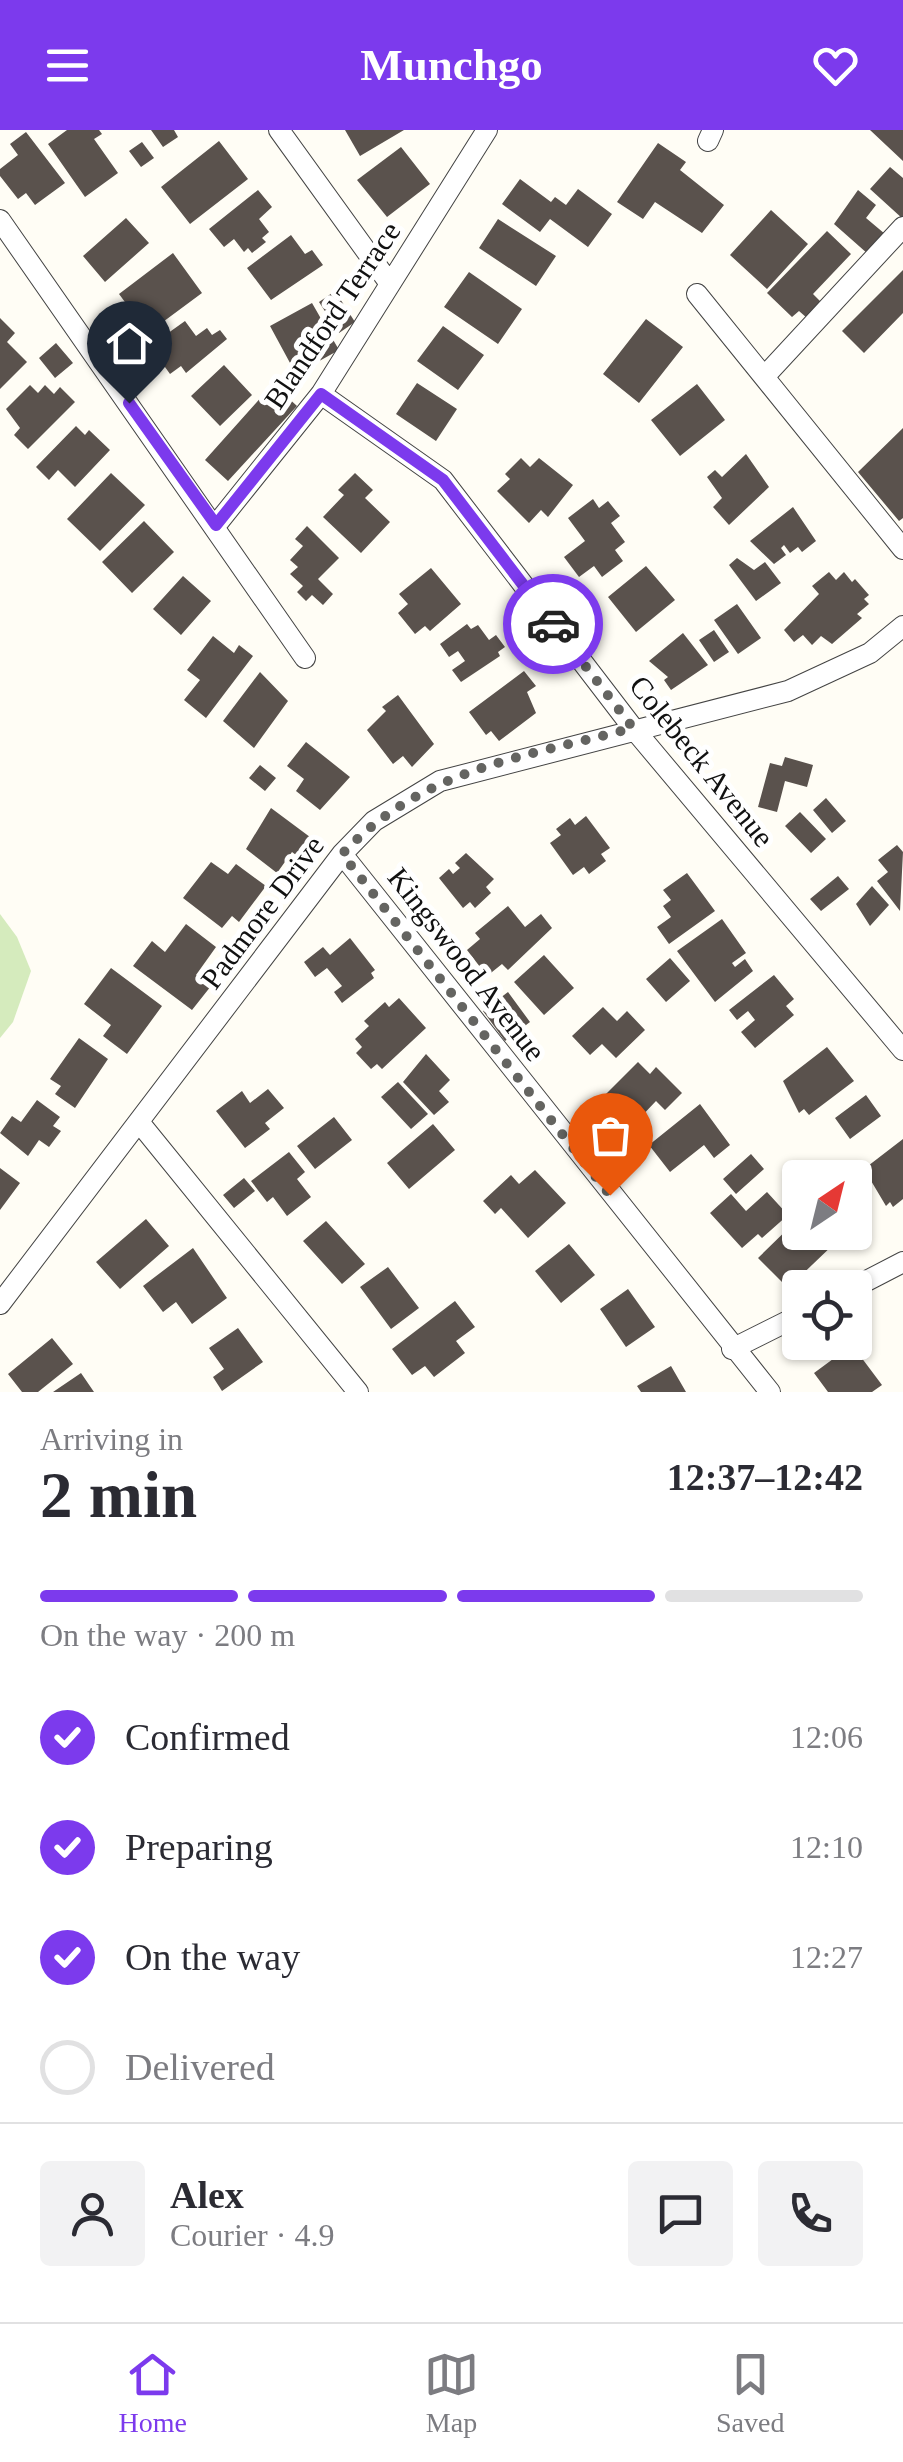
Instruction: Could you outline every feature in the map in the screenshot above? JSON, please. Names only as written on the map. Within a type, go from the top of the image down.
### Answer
[{"type":"street","points":[[279,130],[390,284]]},
{"type":"street","name":"Blandford Terrace","points":[[216,525],[321,394],[487,130]]},
{"type":"street","points":[[0,220],[305,658]]},
{"type":"street","points":[[764,377],[903,228]]},
{"type":"street","points":[[697,294],[903,549]]},
{"type":"street","name":"Colebeck Avenue","points":[[321,394],[443,480],[633,728],[903,1050]]},
{"type":"street","name":"Padmore Drive","points":[[0,1304],[342,854],[374,821],[440,781],[788,691],[870,653],[903,626]]},
{"type":"street","name":"Kingswood Avenue","points":[[342,854],[732,1350],[770,1392]]},
{"type":"street","points":[[139,1122],[358,1392]]},
{"type":"street","points":[[872,1278],[903,1262]]},
{"type":"street","points":[[732,1350],[782,1324]]},
{"type":"green space","points":[[0,914],[17,937],[31,971],[13,1022],[0,1038]]},
{"type":"building","points":[[67,130],[99,130],[102,134],[94,139],[118,173],[85,197],[48,144]]},
{"type":"building","points":[[151,130],[174,130],[178,137],[163,147]]},
{"type":"building","points":[[345,130],[404,130],[360,156]]},
{"type":"building","points":[[870,130],[903,130],[903,161]]},
{"type":"building","points":[[26,132],[65,183],[35,205],[26,193],[18,199],[0,176],[0,169],[18,155],[10,144]]},
{"type":"building","points":[[219,141],[248,179],[190,224],[161,187]]},
{"type":"building","points":[[142,142],[154,158],[141,167],[129,151]]},
{"type":"building","points":[[658,143],[686,162],[680,170],[724,205],[702,233],[655,202],[643,219],[617,202]]},
{"type":"building","points":[[401,147],[430,184],[387,217],[357,180]]},
{"type":"building","points":[[890,167],[903,178],[903,219],[870,189]]},
{"type":"building","points":[[520,179],[551,202],[555,197],[566,205],[578,189],[612,214],[588,247],[550,219],[540,232],[502,204]]},
{"type":"building","points":[[258,190],[272,207],[259,219],[269,232],[262,238],[266,242],[252,253],[248,248],[244,252],[234,239],[224,247],[209,229]]},
{"type":"building","points":[[858,190],[876,205],[866,218],[885,234],[868,254],[834,224]]},
{"type":"building","points":[[771,210],[808,244],[767,289],[730,255]]},
{"type":"building","points":[[126,218],[149,243],[105,282],[83,256]]},
{"type":"building","points":[[498,219],[556,256],[536,286],[479,248]]},
{"type":"building","points":[[827,231],[851,254],[813,294],[822,303],[807,318],[799,311],[792,317],[767,293]]},
{"type":"building","points":[[291,235],[305,254],[312,250],[323,265],[271,300],[247,268]]},
{"type":"building","points":[[173,253],[202,293],[148,333],[119,294]]},
{"type":"building","points":[[903,270],[903,313],[864,353],[842,331]]},
{"type":"building","points":[[469,272],[522,309],[498,344],[444,307]]},
{"type":"building","points":[[335,291],[355,322],[339,333],[319,302]]},
{"type":"building","points":[[312,303],[339,350],[296,374],[270,326]]},
{"type":"building","points":[[0,318],[15,333],[7,342],[27,362],[0,389]]},
{"type":"building","points":[[646,319],[683,347],[639,403],[603,374]]},
{"type":"building","points":[[185,321],[196,336],[207,328],[212,335],[220,330],[227,339],[186,373],[181,366],[170,374],[150,346]]},
{"type":"building","points":[[443,326],[484,355],[458,390],[417,361]]},
{"type":"building","points":[[56,343],[73,363],[55,378],[39,358]]},
{"type":"building","points":[[224,365],[252,395],[220,426],[191,396]]},
{"type":"building","points":[[417,383],[457,409],[436,441],[396,414]]},
{"type":"building","points":[[273,384],[297,406],[228,481],[205,460]]},
{"type":"building","points":[[697,384],[725,420],[680,456],[651,420]]},
{"type":"building","points":[[30,385],[38,393],[45,385],[54,394],[60,387],[75,402],[28,449],[14,435],[20,428],[6,409]]},
{"type":"building","points":[[76,426],[85,435],[89,430],[110,450],[75,487],[58,470],[49,480],[36,467]]},
{"type":"building","points":[[903,428],[903,518],[899,521],[858,472]]},
{"type":"building","points":[[746,454],[769,487],[729,525],[713,507],[722,498],[707,477],[715,470],[722,477]]},
{"type":"building","points":[[521,458],[530,467],[539,458],[573,485],[548,517],[541,510],[529,523],[497,491],[510,479],[505,474]]},
{"type":"building","points":[[111,473],[145,505],[100,551],[67,519]]},
{"type":"building","points":[[355,473],[373,490],[365,498],[390,522],[361,553],[323,517],[344,495],[338,490]]},
{"type":"building","points":[[593,499],[599,508],[608,501],[620,516],[611,523],[625,542],[615,550],[623,561],[602,577],[594,566],[579,577],[564,557],[585,541],[568,518]]},
{"type":"building","points":[[793,507],[816,541],[802,552],[798,547],[790,553],[784,545],[781,548],[786,555],[774,564],[750,541]]},
{"type":"building","points":[[144,521],[174,552],[132,593],[102,562]]},
{"type":"building","points":[[307,526],[339,558],[318,579],[333,594],[323,605],[312,595],[306,601],[297,592],[303,586],[290,574],[298,567],[290,560],[303,546],[295,539]]},
{"type":"building","points":[[737,558],[754,570],[765,562],[781,583],[756,601],[729,565]]},
{"type":"building","points":[[646,566],[675,600],[636,632],[608,597]]},
{"type":"building","points":[[431,568],[461,604],[430,631],[425,626],[415,634],[398,613],[408,604],[399,594]]},
{"type":"building","points":[[829,572],[836,580],[844,572],[869,595],[864,599],[869,604],[857,614],[862,618],[832,644],[821,636],[812,645],[803,635],[794,642],[784,630],[819,594],[812,586]]},
{"type":"building","points":[[183,576],[211,601],[181,635],[153,609]]},
{"type":"building","points":[[737,604],[761,638],[738,654],[714,620]]},
{"type":"building","points":[[467,624],[471,629],[478,625],[489,640],[496,635],[505,647],[498,652],[500,656],[461,682],[452,670],[465,661],[458,651],[449,657],[440,644]]},
{"type":"building","points":[[714,630],[729,652],[714,662],[699,640]]},
{"type":"building","points":[[683,633],[708,665],[671,690],[664,680],[668,677],[649,661]]},
{"type":"building","points":[[213,636],[234,653],[239,645],[253,656],[206,718],[184,700],[200,680],[187,670]]},
{"type":"building","points":[[524,671],[536,686],[527,692],[536,713],[499,741],[491,731],[486,735],[469,712]]},
{"type":"building","points":[[260,672],[288,701],[254,748],[223,721]]},
{"type":"building","points":[[398,695],[434,744],[412,767],[403,756],[393,764],[367,730],[386,711],[382,707]]},
{"type":"building","points":[[306,742],[350,777],[320,810],[296,791],[304,779],[287,766]]},
{"type":"building","points":[[785,757],[813,765],[807,787],[785,781],[777,812],[758,807],[770,763],[782,766]]},
{"type":"building","points":[[260,765],[276,778],[265,791],[249,778]]},
{"type":"building","points":[[826,798],[846,821],[832,833],[813,810]]},
{"type":"building","points":[[271,808],[314,840],[300,858],[292,852],[277,873],[246,849]]},
{"type":"building","points":[[800,812],[826,839],[811,853],[785,826]]},
{"type":"building","points":[[586,816],[610,848],[601,854],[606,861],[589,874],[584,867],[573,875],[550,843],[561,835],[556,829],[570,818],[575,825]]},
{"type":"building","points":[[897,845],[903,852],[900,911],[877,881],[888,872],[878,860]]},
{"type":"building","points":[[466,853],[494,879],[486,887],[491,893],[475,908],[470,902],[463,908],[439,878],[449,869],[453,874],[460,868],[455,863]]},
{"type":"building","points":[[211,862],[228,874],[236,864],[266,886],[239,922],[232,916],[222,928],[183,898]]},
{"type":"building","points":[[687,873],[715,911],[669,944],[657,927],[671,917],[663,906],[671,900],[663,890]]},
{"type":"building","points":[[838,876],[849,889],[821,911],[810,899]]},
{"type":"building","points":[[872,886],[889,905],[870,926],[856,904]]},
{"type":"building","points":[[508,906],[525,927],[541,914],[552,928],[508,970],[502,964],[487,976],[467,950],[480,939],[475,933]]},
{"type":"building","points":[[722,919],[746,953],[732,963],[735,967],[745,959],[753,971],[715,1002],[677,951]]},
{"type":"building","points":[[186,924],[216,947],[196,975],[211,986],[192,1010],[133,966],[152,941],[165,952]]},
{"type":"building","points":[[350,938],[375,970],[371,973],[374,978],[342,1003],[334,992],[342,986],[327,968],[315,977],[304,962],[323,947],[330,955]]},
{"type":"building","points":[[544,955],[574,988],[544,1015],[514,982]]},
{"type":"building","points":[[670,958],[690,981],[666,1002],[646,979]]},
{"type":"building","points":[[111,968],[162,1006],[127,1054],[103,1036],[111,1025],[84,1004]]},
{"type":"building","points":[[774,975],[794,999],[786,1006],[794,1015],[755,1048],[741,1032],[755,1020],[748,1011],[737,1020],[729,1010]]},
{"type":"building","points":[[508,992],[530,1022],[505,1041],[483,1011]]},
{"type":"building","points":[[399,998],[426,1028],[382,1069],[377,1064],[371,1069],[356,1053],[362,1047],[355,1039],[369,1026],[364,1021],[385,1002],[389,1007]]},
{"type":"building","points":[[603,1007],[617,1021],[627,1011],[645,1030],[616,1058],[602,1044],[590,1055],[572,1036]]},
{"type":"building","points":[[79,1038],[108,1059],[75,1108],[55,1094],[61,1086],[50,1079]]},
{"type":"building","points":[[827,1047],[854,1081],[809,1115],[804,1109],[799,1113],[783,1081]]},
{"type":"building","points":[[426,1054],[450,1080],[439,1091],[449,1102],[434,1115],[403,1082]]},
{"type":"building","points":[[638,1062],[650,1074],[656,1067],[682,1093],[665,1110],[656,1101],[637,1121],[631,1114],[626,1119],[603,1097]]},
{"type":"building","points":[[398,1082],[428,1114],[411,1129],[381,1097]]},
{"type":"building","points":[[268,1089],[284,1108],[265,1123],[270,1129],[245,1148],[216,1111],[242,1091],[250,1103]]},
{"type":"building","points":[[866,1095],[881,1116],[850,1139],[835,1118]]},
{"type":"building","points":[[37,1100],[60,1117],[53,1126],[61,1131],[49,1147],[39,1140],[28,1156],[0,1133],[12,1116],[21,1122]]},
{"type":"building","points":[[700,1104],[730,1145],[714,1158],[704,1145],[670,1172],[649,1145]]},
{"type":"building","points":[[334,1117],[352,1140],[315,1169],[297,1146]]},
{"type":"building","points":[[433,1124],[455,1150],[409,1189],[387,1163]]},
{"type":"building","points":[[903,1139],[903,1199],[893,1207],[890,1202],[886,1206],[872,1182],[872,1163]]},
{"type":"building","points":[[289,1152],[305,1172],[297,1179],[311,1197],[287,1216],[273,1197],[267,1202],[251,1181]]},
{"type":"building","points":[[751,1154],[764,1169],[736,1194],[723,1179]]},
{"type":"building","points":[[0,1168],[20,1183],[0,1210]]},
{"type":"building","points":[[535,1170],[566,1203],[528,1238],[501,1208],[495,1214],[483,1201],[511,1175],[519,1184]]},
{"type":"building","points":[[244,1178],[255,1191],[234,1208],[223,1195]]},
{"type":"building","points":[[767,1192],[782,1208],[782,1220],[762,1238],[758,1234],[742,1248],[710,1213],[731,1194],[746,1211]]},
{"type":"building","points":[[146,1219],[169,1246],[120,1289],[96,1262]]},
{"type":"building","points":[[326,1221],[365,1264],[342,1284],[303,1241]]},
{"type":"building","points":[[782,1235],[782,1250],[828,1250],[807,1270],[782,1270],[782,1282],[758,1258]]},
{"type":"building","points":[[569,1244],[595,1275],[561,1303],[535,1271]]},
{"type":"building","points":[[193,1248],[227,1298],[192,1324],[176,1302],[163,1312],[143,1286]]},
{"type":"building","points":[[388,1267],[419,1308],[391,1329],[360,1287]]},
{"type":"building","points":[[628,1289],[655,1327],[626,1347],[600,1309]]},
{"type":"building","points":[[455,1301],[475,1327],[456,1341],[465,1353],[434,1377],[425,1366],[412,1375],[392,1349]]},
{"type":"building","points":[[238,1328],[263,1362],[222,1391],[213,1377],[224,1369],[209,1348]]},
{"type":"building","points":[[52,1338],[73,1364],[38,1392],[22,1392],[8,1374]]},
{"type":"building","points":[[832,1360],[863,1360],[882,1385],[872,1392],[828,1392],[814,1373]]},
{"type":"building","points":[[671,1366],[686,1392],[641,1392],[637,1386]]},
{"type":"building","points":[[81,1373],[94,1392],[53,1392]]},
{"type":"way so far","points":[[553,624],[633,728],[440,781],[374,821],[342,854],[610,1195]]},
{"type":"route","points":[[129,403],[216,525],[321,394],[443,480],[553,624]]}]
